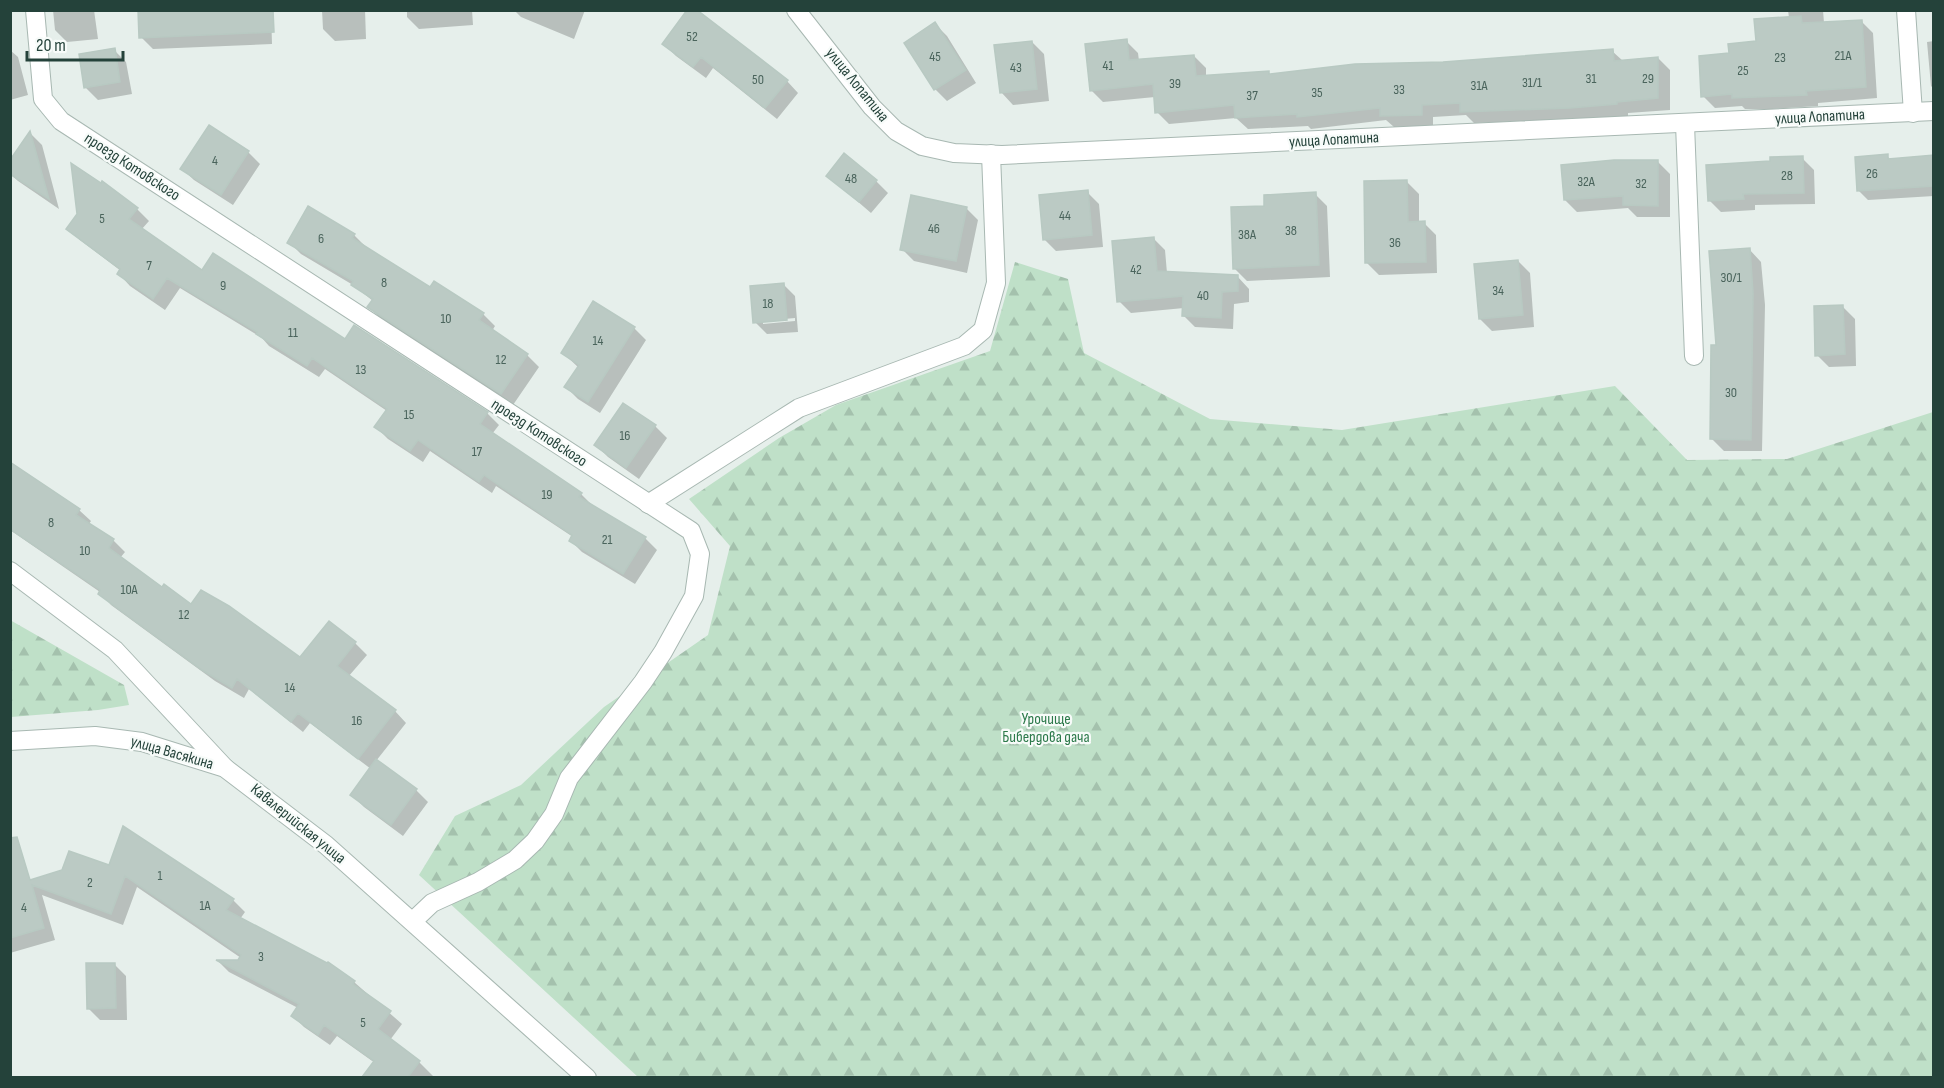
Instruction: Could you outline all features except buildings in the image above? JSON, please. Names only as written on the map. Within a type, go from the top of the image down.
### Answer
[{"type":"street","name":"проезд Котовского","points":[[35,10],[43,99],[61,121],[691,531],[700,554],[693,596],[644,682],[569,778],[554,814],[535,841],[515,860],[478,882],[432,903],[412,921]]},
{"type":"street","name":"улица Лопатина","points":[[796,10],[872,107],[896,131],[922,146],[954,153],[991,154],[1934,111]]},
{"type":"street","points":[[1906,10],[1913,113]]},
{"type":"street","points":[[1685,124],[1694,356]]},
{"type":"street","points":[[648,504],[799,408],[964,346],[983,330],[996,283],[991,154]]},
{"type":"street","name":"Кавалерийская улица","points":[[10,571],[115,650],[225,768],[326,845],[587,1077]]},
{"type":"street","name":"улица Васякина","points":[[10,741],[95,736],[142,742],[225,768]]},
{"type":"green space","name":"Урочище Бибердова дача","points":[[1015,262],[1068,279],[1084,353],[1210,419],[1342,430],[1615,386],[1687,460],[1787,459],[1933,412],[1933,1077],[638,1077],[419,875],[455,816],[521,785],[604,707],[708,635],[730,546],[689,499],[779,438],[836,405],[990,351]]},
{"type":"green space","points":[[10,620],[124,685],[129,705],[98,710],[11,717]]}]
